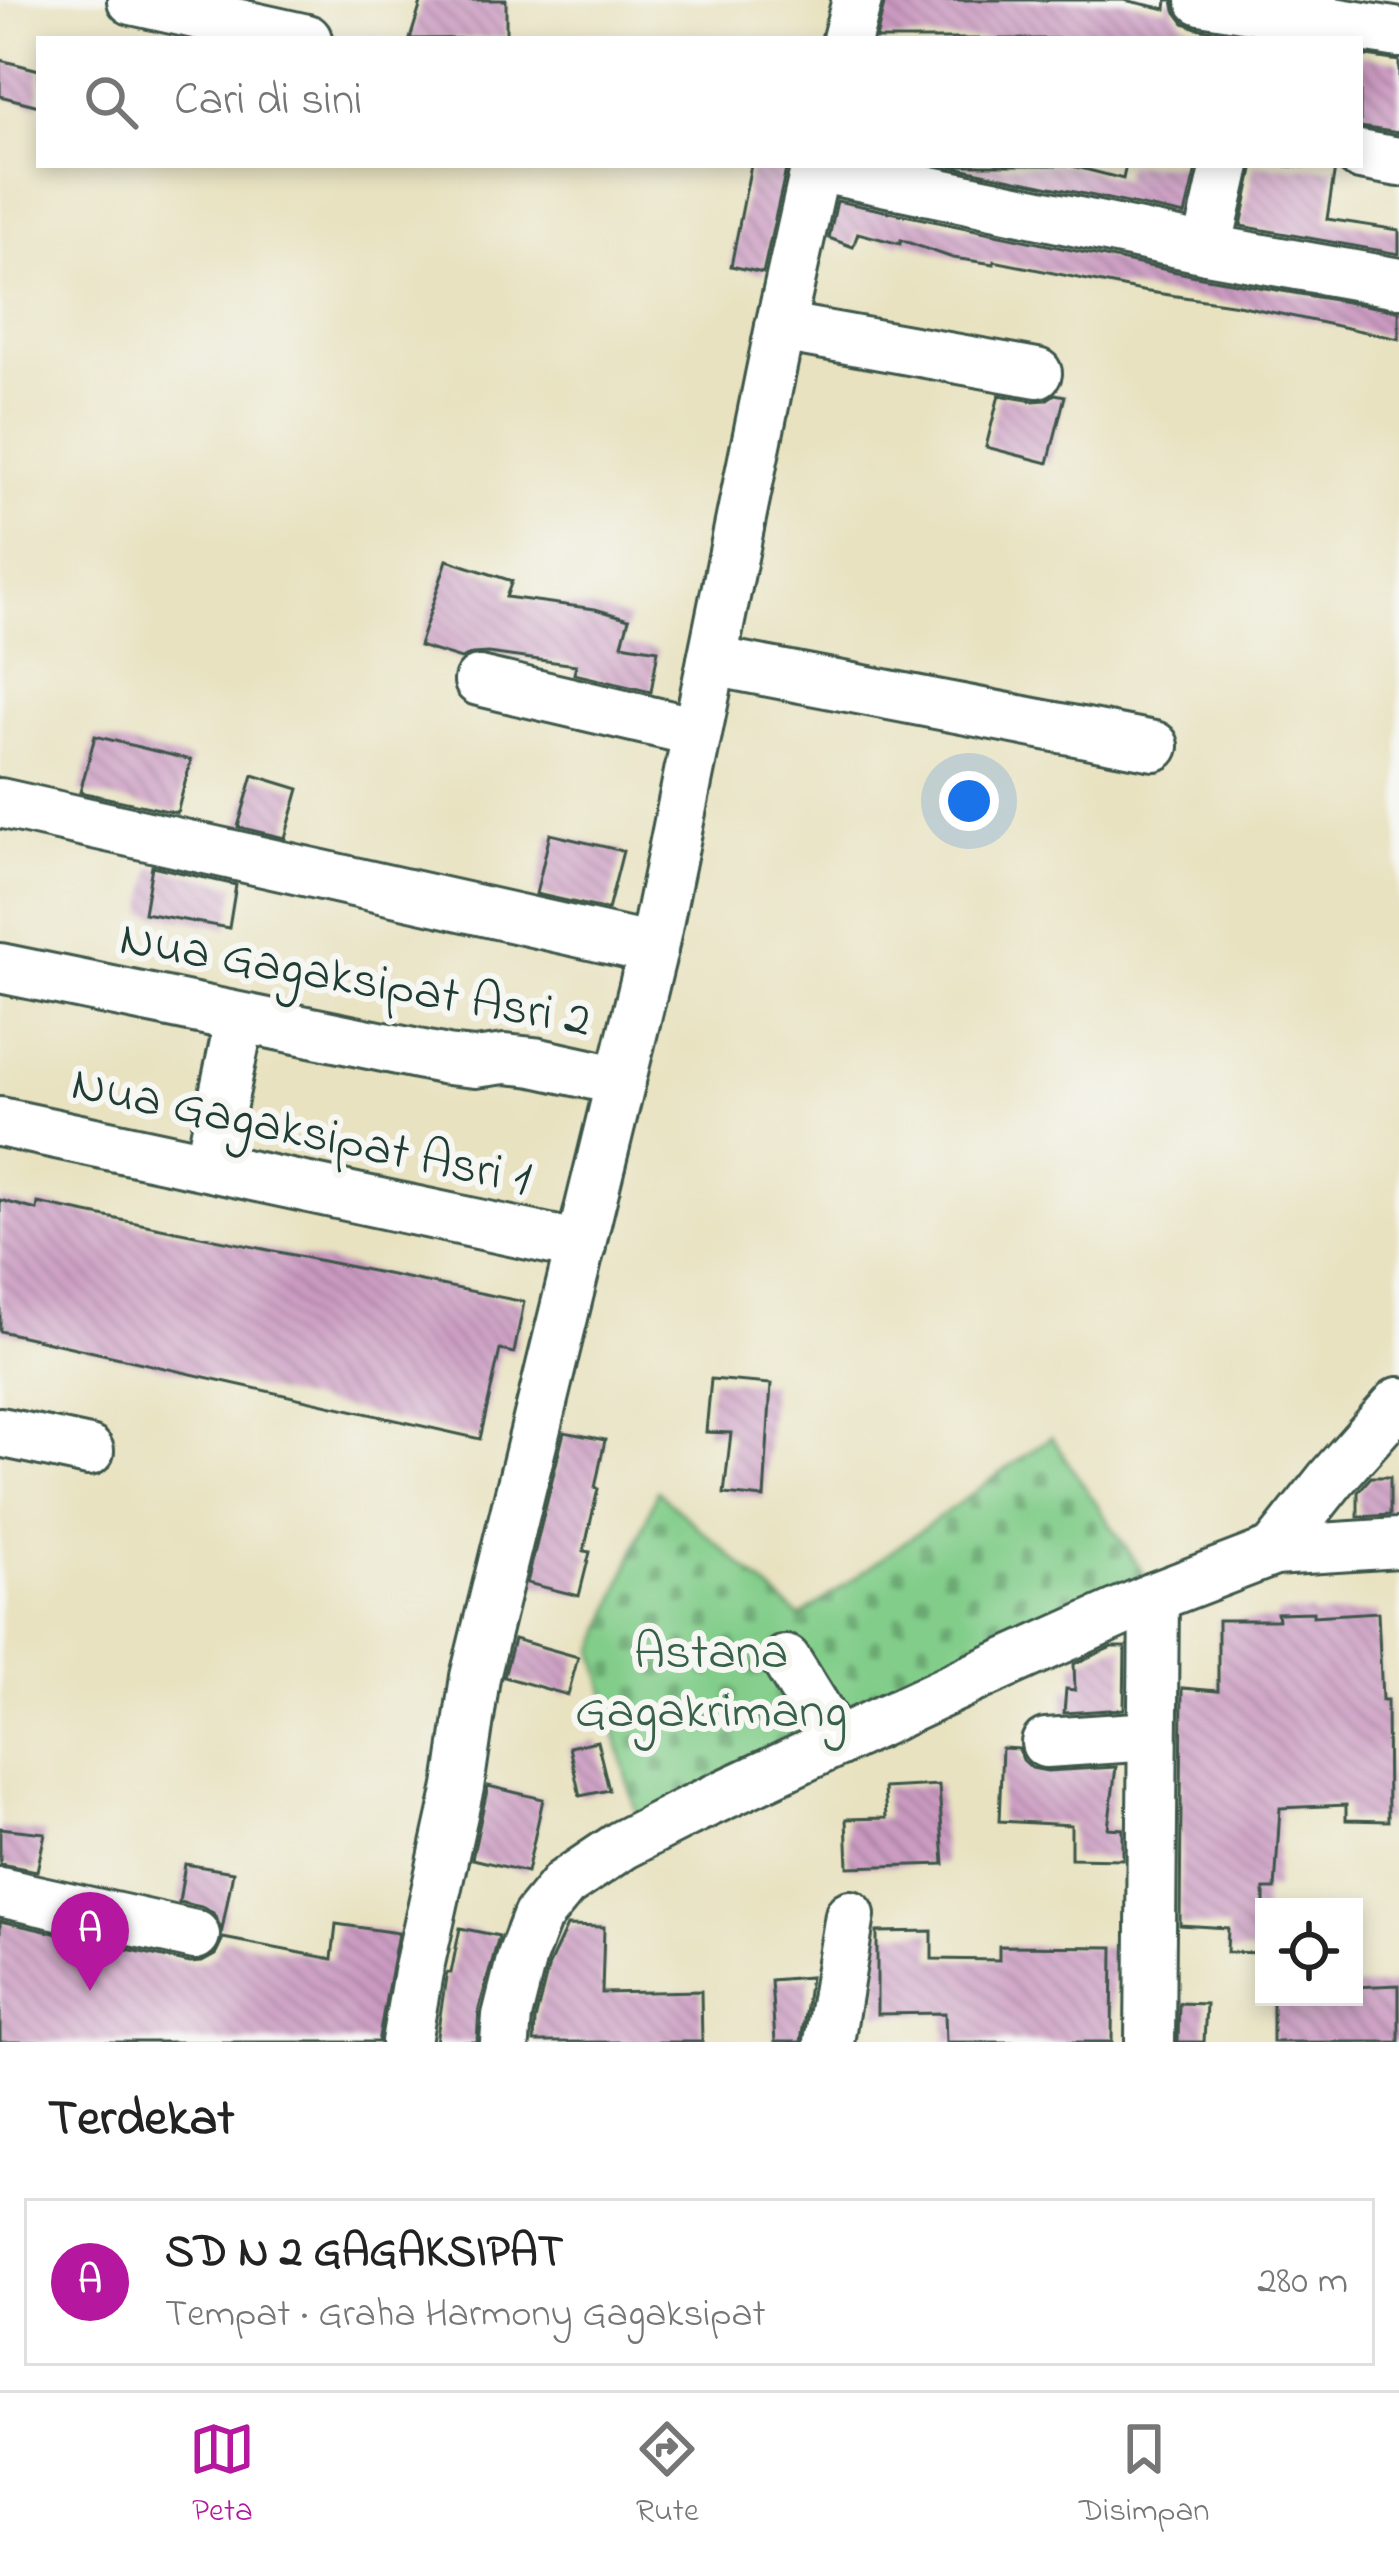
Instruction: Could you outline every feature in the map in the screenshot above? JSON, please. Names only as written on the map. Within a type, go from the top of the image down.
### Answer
[{"type":"street","points":[[132,0],[294,36]]},
{"type":"street","points":[[848,36],[856,0]]},
{"type":"street","points":[[1201,0],[1252,25],[1399,33]]},
{"type":"street","points":[[1363,156],[1399,162]]},
{"type":"street","points":[[406,2042],[459,1786],[475,1677],[652,949],[816,168]]},
{"type":"street","points":[[825,168],[1208,249],[1399,283]]},
{"type":"street","points":[[1208,249],[1225,168]]},
{"type":"street","points":[[780,327],[1037,373]]},
{"type":"street","points":[[712,661],[1154,746]]},
{"type":"street","points":[[479,681],[697,732]]},
{"type":"street","points":[[0,803],[652,949]]},
{"type":"street","name":"Nua Gagaksipat Asri 2","points":[[0,968],[447,1060],[534,1062],[621,1081]]},
{"type":"street","points":[[209,1166],[240,1018]]},
{"type":"street","name":"Nua Gagaksipat Asri 1","points":[[0,1122],[581,1246]]},
{"type":"street","points":[[1274,1552],[1399,1402]]},
{"type":"street","points":[[0,1432],[89,1451]]},
{"type":"street","points":[[505,2042],[522,1956],[537,1917],[564,1884],[622,1845],[1154,1597],[1274,1552],[1399,1543]]},
{"type":"street","points":[[1150,2042],[1154,1597]]},
{"type":"street","points":[[786,1660],[837,1742]]},
{"type":"street","points":[[1046,1743],[1152,1736]]},
{"type":"street","points":[[0,1892],[195,1935]]},
{"type":"street","points":[[830,2042],[850,1916]]},
{"type":"green space","name":"Astana Gagakrimang","points":[[1051,1437],[1152,1586],[640,1828],[595,1652],[657,1491],[800,1617]]},
{"type":"building","points":[[422,0],[506,0],[506,36],[411,36]]},
{"type":"building","points":[[885,0],[1124,0],[1166,9],[1167,0],[1173,0],[1184,23],[1241,36],[877,36]]},
{"type":"building","points":[[1363,55],[1399,61],[1399,133],[1363,127]]},
{"type":"building","points":[[0,60],[36,69],[36,105],[0,96]]},
{"type":"building","points":[[750,168],[786,168],[763,273],[731,266]]},
{"type":"building","points":[[959,168],[1081,168],[1123,179],[1125,168],[1196,168],[1185,215]]},
{"type":"building","points":[[1253,168],[1335,168],[1327,219],[1399,230],[1399,254],[1241,226]]},
{"type":"building","points":[[837,201],[1201,277],[1399,311],[1399,339],[1238,305],[994,261],[953,258],[901,240],[900,244],[858,233],[853,247],[829,238]]},
{"type":"building","points":[[999,395],[1033,401],[1065,396],[1048,463],[986,447]]},
{"type":"building","points":[[447,560],[512,581],[506,597],[595,609],[629,619],[622,644],[658,650],[651,692],[574,674],[576,665],[488,653],[461,659],[419,646]]},
{"type":"building","points":[[95,736],[191,760],[177,813],[80,792]]},
{"type":"building","points":[[253,775],[299,789],[285,838],[238,827]]},
{"type":"building","points":[[550,834],[623,851],[608,910],[536,894]]},
{"type":"building","points":[[152,866],[236,885],[229,928],[144,913]]},
{"type":"building","points":[[0,1200],[37,1210],[38,1203],[524,1302],[514,1353],[500,1350],[480,1439],[0,1331]]},
{"type":"building","points":[[711,1379],[771,1384],[764,1498],[724,1494],[731,1433],[706,1432]]},
{"type":"building","points":[[564,1432],[605,1440],[584,1551],[590,1552],[579,1596],[527,1583]]},
{"type":"building","points":[[1371,1477],[1390,1477],[1390,1515],[1358,1517],[1358,1492]]},
{"type":"building","points":[[1378,1612],[1382,1700],[1387,1700],[1388,1821],[1346,1820],[1346,1805],[1280,1808],[1275,1889],[1264,1889],[1264,1898],[1255,1898],[1255,1953],[1227,1952],[1228,1928],[1180,1925],[1182,1688],[1218,1691],[1218,1620],[1278,1620],[1277,1613]]},
{"type":"building","points":[[514,1639],[578,1657],[568,1695],[504,1677]]},
{"type":"building","points":[[1112,1647],[1125,1647],[1124,1709],[1064,1713],[1066,1689],[1075,1690],[1074,1664]]},
{"type":"building","points":[[597,1741],[609,1790],[580,1796],[569,1747]]},
{"type":"building","points":[[1002,1748],[1019,1749],[1032,1768],[1047,1771],[1116,1767],[1108,1828],[1123,1829],[1123,1859],[1071,1858],[1071,1825],[999,1821]]},
{"type":"building","points":[[939,1785],[944,1864],[848,1867],[846,1819],[886,1818],[884,1788]]},
{"type":"building","points":[[488,1786],[543,1799],[527,1872],[472,1859]]},
{"type":"building","points":[[0,1828],[45,1833],[37,1871],[0,1864]]},
{"type":"building","points":[[185,1864],[233,1872],[222,1930],[213,1913],[179,1902]]},
{"type":"building","points":[[0,1921],[190,1963],[215,1955],[223,1938],[332,1959],[336,1924],[398,1933],[378,2042],[0,2042]]},
{"type":"building","points":[[567,1926],[604,1927],[602,1993],[701,1991],[702,2042],[534,2042],[549,1965]]},
{"type":"building","points":[[460,1928],[499,1936],[479,2009],[477,2042],[436,2042],[446,1977],[451,1973]]},
{"type":"building","points":[[932,1931],[932,1959],[999,1960],[999,1946],[1113,1947],[1112,2042],[946,2042],[945,2013],[877,2014],[877,1932]]},
{"type":"building","points":[[810,1977],[801,2042],[775,2042],[771,1980]]},
{"type":"building","points":[[1399,1985],[1399,2042],[1273,2042],[1273,2006],[1363,2006],[1363,1987]]},
{"type":"building","points":[[1179,2003],[1206,2004],[1204,2042],[1178,2042]]},
{"type":"place","name":"SD N 2 GAGAKSIPAT","points":[[90,1991]]}]
